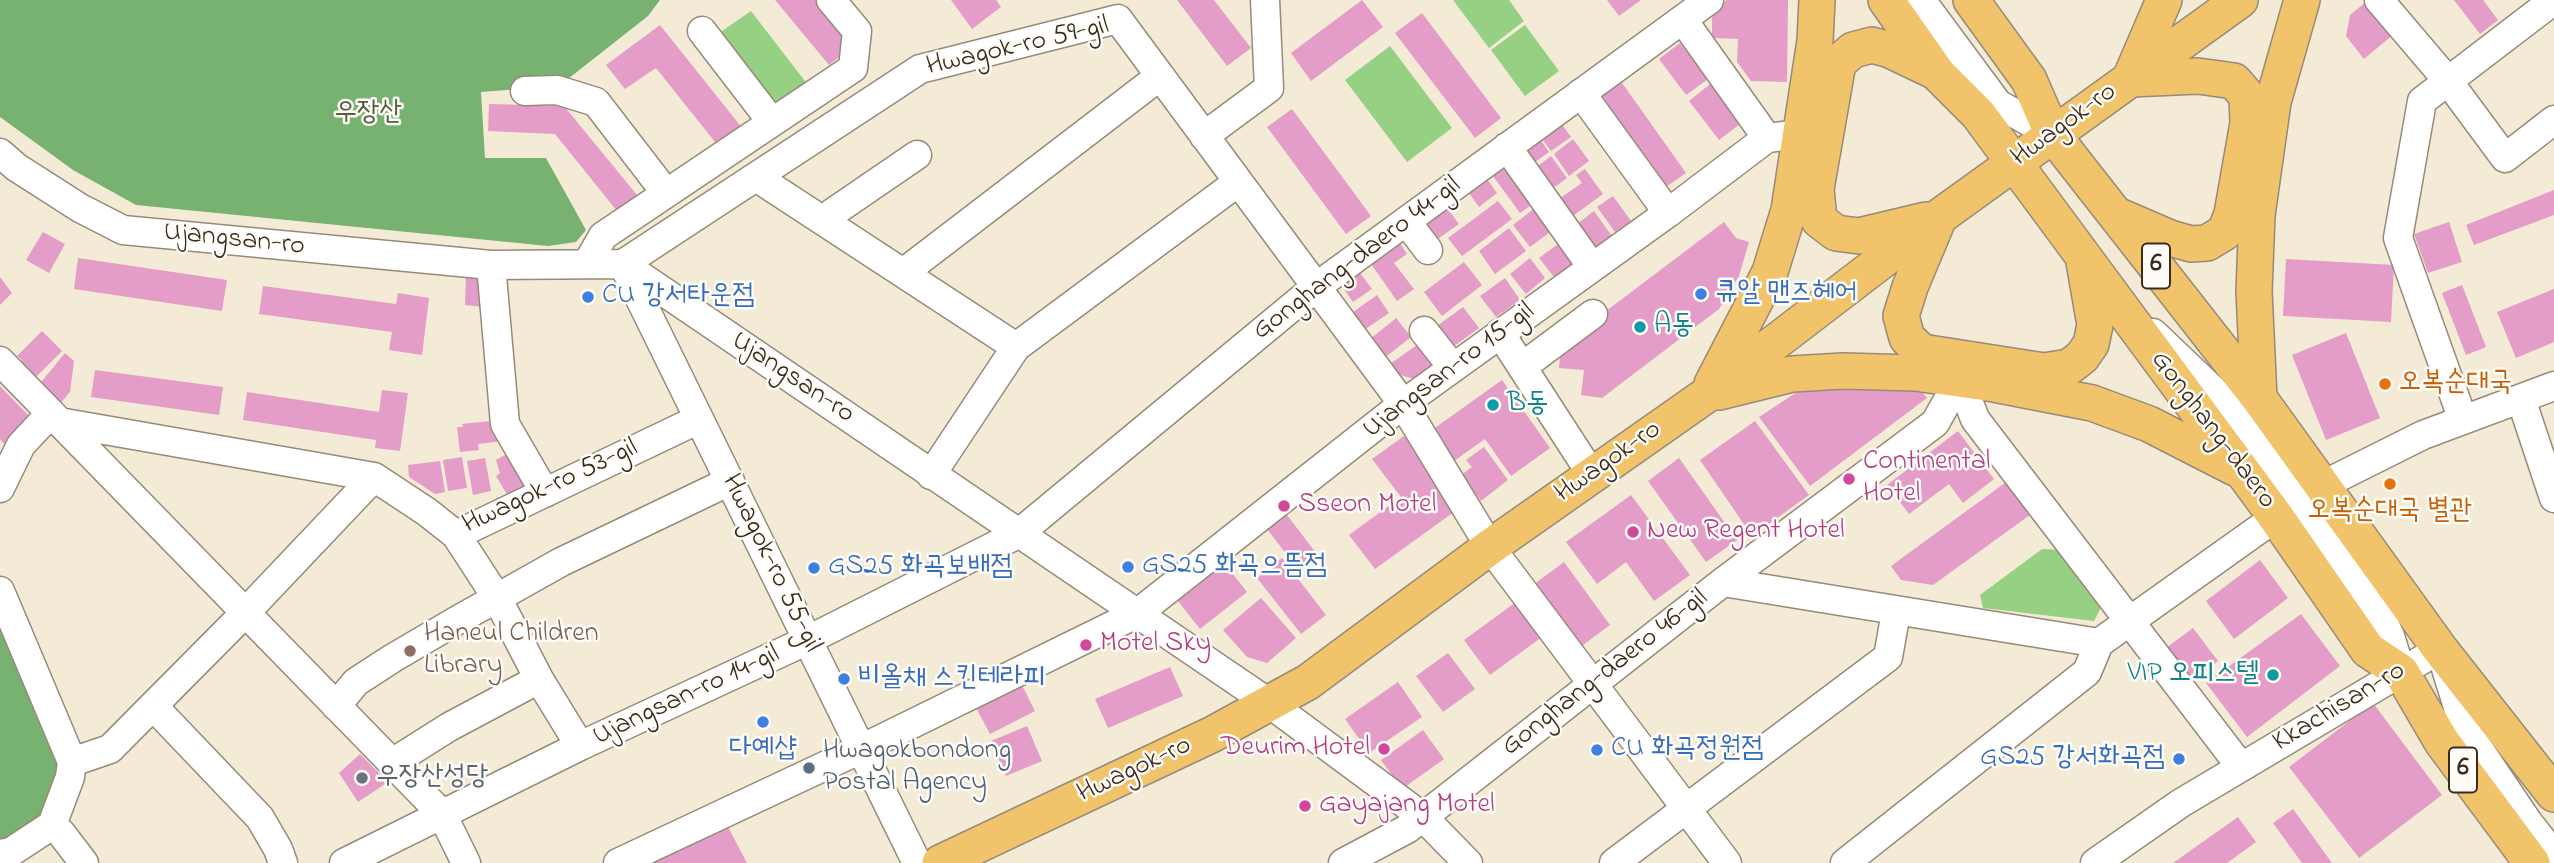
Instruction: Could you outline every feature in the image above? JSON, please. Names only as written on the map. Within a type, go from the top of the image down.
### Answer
[{"type":"main road","points":[[1705,396],[1770,272],[1789,209],[1784,136],[1815,41],[1817,0]]},
{"type":"main road","name":"Gonghang-daero","points":[[1886,0],[1938,74],[1978,114],[2276,517],[2368,650],[2401,672],[2442,742],[2534,860]]},
{"type":"main road","points":[[2116,215],[2191,244],[2207,243],[2225,232],[2232,214],[2248,123],[2247,96],[2234,81],[2198,76],[2130,79],[2164,0]]},
{"type":"main road","name":"Hwagok-ro","points":[[940,863],[1213,734],[1308,682],[1490,547],[1705,396],[1940,217],[2240,0]]},
{"type":"main road","points":[[2259,398],[2254,291],[2257,215],[2273,102],[2302,0]]},
{"type":"main road","name":"Gonghang-daero","points":[[1979,6],[2029,80],[2053,135],[2259,398],[2440,649],[2554,794]]},
{"type":"main road","points":[[1938,74],[1890,50],[1872,45],[1853,50],[1838,63],[1816,189],[1819,220],[1836,233],[1859,236],[1940,217]]},
{"type":"main road","points":[[1940,217],[1910,287],[1902,316],[1907,338],[1922,352],[2044,371],[2069,367],[2082,357],[2091,344],[2095,325],[2083,256]]},
{"type":"main road","points":[[1705,396],[1792,374],[1843,371],[1915,373],[1960,379],[2092,403],[2149,424],[2243,472]]},
{"type":"street","points":[[587,264],[603,236],[666,193],[772,141],[853,68],[857,31],[831,0]]},
{"type":"street","points":[[1204,136],[1269,88],[1265,0]]},
{"type":"street","name":"Gonghang-daero 44-gil","points":[[1018,534],[1316,287],[1709,0]]},
{"type":"street","points":[[1921,0],[1998,104],[2053,135]]},
{"type":"street","points":[[2379,0],[2448,81],[2505,158],[2554,120]]},
{"type":"street","points":[[2463,420],[2398,238],[2422,101],[2554,0]]},
{"type":"street","name":"Hwagok-ro 59-gil","points":[[623,264],[756,177],[772,141],[920,69],[1118,19],[1403,404],[1490,547],[1727,863]]},
{"type":"street","points":[[1683,20],[1784,136]]},
{"type":"street","points":[[702,31],[772,141]]},
{"type":"street","points":[[903,273],[1160,76]]},
{"type":"street","points":[[526,91],[557,90],[596,102],[666,193]]},
{"type":"street","points":[[1581,93],[1668,213]]},
{"type":"street","name":"Ujangsan-ro 15-gil","points":[[618,863],[861,749],[1138,613],[1403,404],[1668,213],[1784,136]]},
{"type":"street","points":[[1507,147],[1592,267]]},
{"type":"street","name":"Ujangsan-ro","points":[[0,153],[16,167],[80,208],[123,229],[491,265],[623,264],[1269,704],[1423,817],[1468,863]]},
{"type":"street","points":[[822,220],[917,155]]},
{"type":"street","points":[[756,177],[1016,346]]},
{"type":"street","points":[[932,475],[1016,346],[1238,182]]},
{"type":"street","points":[[1406,221],[1428,250]]},
{"type":"street","name":"Hwagok-ro 55-gil","points":[[623,264],[917,863]]},
{"type":"street","points":[[491,265],[505,424],[545,492]]},
{"type":"street","points":[[2106,287],[2239,415],[2318,523],[2379,613],[2390,636],[2401,672]]},
{"type":"street","points":[[1522,367],[1593,314]]},
{"type":"street","points":[[1424,331],[1453,368]]},
{"type":"street","points":[[1500,333],[1592,475]]},
{"type":"street","points":[[0,361],[442,814],[466,863]]},
{"type":"street","points":[[1723,582],[1935,423],[1960,379]]},
{"type":"street","points":[[1960,379],[1975,419],[2129,622]]},
{"type":"street","points":[[2323,485],[2423,435],[2554,386]]},
{"type":"street","points":[[2521,399],[2554,498]]},
{"type":"street","points":[[0,488],[21,445],[55,418]]},
{"type":"street","name":"Hwagok-ro 53-gil","points":[[55,418],[374,477],[456,535],[699,419]]},
{"type":"street","points":[[72,762],[110,749],[154,708],[374,477]]},
{"type":"street","points":[[337,706],[356,682],[379,666],[497,598],[561,562],[730,481]]},
{"type":"street","points":[[1845,863],[2087,672],[2099,643],[2276,517]]},
{"type":"street","name":"Ujangsan-ro 14-gil","points":[[344,863],[580,746],[808,640],[1018,534]]},
{"type":"street","name":"Ujangsan-ro 14-gil","points":[[456,535],[497,598],[539,679],[580,746]]},
{"type":"street","name":"Gonghang-daero 46-gil","points":[[1343,863],[1407,829],[1723,582],[2099,643]]},
{"type":"street","points":[[0,591],[72,762],[70,777],[52,825],[11,852],[0,854]]},
{"type":"street","points":[[1614,863],[1888,657],[1896,612]]},
{"type":"street","name":"Kkachisan-ro","points":[[2129,622],[2241,767]]},
{"type":"street","points":[[2440,649],[2464,727],[2528,821],[2534,860]]},
{"type":"street","name":"Kkachisan-ro","points":[[2095,863],[2181,803],[2440,649]]},
{"type":"street","points":[[392,763],[449,727],[539,679]]},
{"type":"street","points":[[154,708],[260,818],[283,863]]},
{"type":"street","points":[[52,825],[84,863]]},
{"type":"green space","name":"우장산","points":[[0,0],[660,0],[648,16],[559,86],[481,92],[485,158],[546,158],[586,230],[576,242],[548,246],[136,205],[73,170],[0,117]]},
{"type":"green space","points":[[1453,0],[1509,0],[1524,21],[1489,48]]},
{"type":"green space","points":[[751,11],[808,85],[776,109],[719,33]]},
{"type":"green space","points":[[1525,25],[1559,71],[1525,96],[1491,50]]},
{"type":"green space","points":[[1390,46],[1452,128],[1407,162],[1345,80]]},
{"type":"green space","points":[[2042,549],[2065,550],[2104,602],[2094,621],[1983,608],[1980,595]]},
{"type":"green space","points":[[0,630],[12,646],[64,765],[43,814],[26,834],[0,847]]},
{"type":"building","points":[[775,0],[817,0],[854,45],[829,65]]},
{"type":"building","points":[[951,0],[996,0],[1001,7],[972,29]]},
{"type":"building","points":[[1177,0],[1214,0],[1251,48],[1227,66]]},
{"type":"building","points":[[1362,0],[1383,27],[1311,81],[1291,53]]},
{"type":"building","points":[[1607,0],[1641,0],[1619,16]]},
{"type":"building","points":[[1727,0],[1788,0],[1787,82],[1751,81],[1737,62],[1738,39],[1712,38],[1712,11]]},
{"type":"building","points":[[2454,0],[2483,0],[2498,20],[2480,34]]},
{"type":"building","points":[[2367,1],[2394,34],[2364,59],[2346,36],[2350,15]]},
{"type":"building","points":[[1422,13],[1501,118],[1475,138],[1395,33]]},
{"type":"building","points":[[660,25],[743,129],[719,147],[656,68],[625,89],[606,65]]},
{"type":"building","points":[[1680,43],[1708,79],[1686,95],[1659,59]]},
{"type":"building","points":[[1620,80],[1686,173],[1657,193],[1591,100]]},
{"type":"building","points":[[1714,81],[1740,124],[1719,140],[1689,101]]},
{"type":"building","points":[[489,104],[564,106],[637,195],[617,211],[555,134],[488,131]]},
{"type":"building","points":[[1292,109],[1371,216],[1346,234],[1267,127]]},
{"type":"building","points":[[1556,116],[1571,137],[1551,151],[1536,131]]},
{"type":"building","points":[[1535,132],[1549,152],[1531,165],[1520,150]]},
{"type":"building","points":[[1573,139],[1589,161],[1569,176],[1554,154]]},
{"type":"building","points":[[1551,156],[1567,178],[1549,191],[1534,169]]},
{"type":"building","points":[[1504,162],[1533,204],[1520,213],[1490,172]]},
{"type":"building","points":[[1585,169],[1603,194],[1573,216],[1560,198],[1582,183],[1576,175]]},
{"type":"building","points":[[1482,172],[1497,193],[1479,207],[1464,186]]},
{"type":"building","points":[[2554,190],[2554,215],[2474,245],[2466,225]]},
{"type":"building","points":[[1613,196],[1631,221],[1615,232],[1597,207]]},
{"type":"building","points":[[1498,201],[1512,219],[1462,256],[1448,238]]},
{"type":"building","points":[[1443,203],[1459,224],[1429,245],[1414,223]]},
{"type":"building","points":[[1536,207],[1553,230],[1530,247],[1513,225]]},
{"type":"building","points":[[1594,211],[1612,236],[1595,250],[1572,228]]},
{"type":"building","name":"A동","points":[[1724,222],[1736,238],[1749,242],[1739,276],[1719,309],[1602,398],[1581,395],[1584,370],[1559,368],[1561,345]]},
{"type":"building","points":[[2449,222],[2462,262],[2428,273],[2414,234]]},
{"type":"building","points":[[1509,228],[1526,251],[1495,274],[1479,251]]},
{"type":"building","points":[[43,232],[65,244],[49,273],[26,260]]},
{"type":"building","points":[[1398,240],[1407,254],[1394,263],[1414,289],[1397,301],[1369,261]]},
{"type":"building","points":[[1561,242],[1575,262],[1554,277],[1539,258]]},
{"type":"building","points":[[78,258],[227,280],[222,311],[74,289]]},
{"type":"building","points":[[1530,258],[1545,278],[1526,294],[1510,274]]},
{"type":"building","points":[[2286,259],[2394,265],[2391,322],[2283,316]]},
{"type":"building","points":[[1464,262],[1482,285],[1442,316],[1424,292]]},
{"type":"building","points":[[1355,266],[1372,289],[1353,302],[1337,279]]},
{"type":"building","points":[[466,276],[490,278],[484,307],[465,305]]},
{"type":"building","points":[[0,277],[12,293],[0,305]]},
{"type":"building","points":[[1505,278],[1520,300],[1496,317],[1480,296]]},
{"type":"building","points":[[2462,285],[2486,347],[2466,355],[2442,293]]},
{"type":"building","points":[[263,286],[396,304],[398,293],[429,298],[422,355],[389,350],[392,332],[259,314]]},
{"type":"building","points":[[2554,289],[2554,342],[2516,358],[2497,312]]},
{"type":"building","points":[[1377,295],[1389,313],[1361,332],[1349,315]]},
{"type":"building","points":[[1463,307],[1479,328],[1446,352],[1430,331]]},
{"type":"building","points":[[1396,318],[1411,337],[1383,359],[1369,340]]},
{"type":"building","points":[[42,331],[62,351],[33,380],[17,365],[22,360],[17,356]]},
{"type":"building","points":[[2346,333],[2380,418],[2326,440],[2292,355]]},
{"type":"building","points":[[1424,340],[1440,361],[1415,379],[1396,374],[1390,364]]},
{"type":"building","points":[[65,353],[74,361],[70,392],[59,405],[38,386]]},
{"type":"building","points":[[95,370],[223,387],[219,415],[91,397]]},
{"type":"building","name":"B동","points":[[1502,380],[1550,448],[1511,476],[1485,439],[1454,461],[1432,430]]},
{"type":"building","points":[[1915,384],[1927,398],[1810,486],[1759,417],[1800,390]]},
{"type":"building","points":[[0,386],[32,419],[5,445],[0,439]]},
{"type":"building","points":[[382,390],[408,393],[400,451],[375,448],[376,440],[243,420],[247,392],[379,412]]},
{"type":"building","points":[[500,420],[503,441],[478,444],[479,450],[460,452],[457,427],[463,427],[462,424]]},
{"type":"building","points":[[1755,421],[1809,495],[1752,536],[1700,460]]},
{"type":"building","points":[[1958,431],[1994,479],[1963,503],[1949,484],[1909,514],[1887,485]]},
{"type":"building","points":[[1404,436],[1458,509],[1375,569],[1349,535],[1401,497],[1372,459]]},
{"type":"building","points":[[1484,447],[1508,480],[1481,501],[1461,475],[1472,467],[1466,460]]},
{"type":"building","points":[[514,450],[533,482],[508,496],[496,476],[500,473],[496,460]]},
{"type":"building","points":[[462,457],[467,488],[448,491],[443,460]]},
{"type":"building","points":[[485,458],[491,491],[473,495],[467,461]]},
{"type":"building","points":[[1679,458],[1737,540],[1706,562],[1648,481]]},
{"type":"building","points":[[440,461],[445,492],[435,494],[409,477],[408,465]]},
{"type":"building","points":[[2009,480],[2034,512],[1933,585],[1901,580],[1891,566]]},
{"type":"building","points":[[1631,495],[1690,575],[1654,601],[1626,562],[1597,584],[1566,542]]},
{"type":"building","points":[[1287,515],[1316,553],[1297,568],[1267,529]]},
{"type":"building","points":[[1282,558],[1326,615],[1301,634],[1257,578]]},
{"type":"building","points":[[2260,560],[2288,598],[2234,639],[2206,601]]},
{"type":"building","points":[[1564,562],[1610,625],[1579,648],[1533,585]]},
{"type":"building","points":[[1225,564],[1247,592],[1200,629],[1178,601]]},
{"type":"building","points":[[1261,598],[1296,638],[1267,663],[1247,657],[1223,630]]},
{"type":"building","points":[[1516,602],[1542,637],[1490,675],[1464,640]]},
{"type":"building","name":"VIP 오피스텔","points":[[2301,614],[2340,666],[2247,737],[2206,683]]},
{"type":"building","points":[[2193,628],[2218,661],[2187,684],[2162,651]]},
{"type":"building","points":[[1448,653],[1475,689],[1443,712],[1416,676]]},
{"type":"building","points":[[1170,667],[1183,696],[1108,728],[1095,699]]},
{"type":"building","points":[[1020,681],[1035,711],[990,734],[974,704]]},
{"type":"building","points":[[1398,682],[1422,717],[1369,753],[1345,719]]},
{"type":"building","points":[[2373,703],[2442,795],[2359,858],[2289,767]]},
{"type":"building","points":[[1027,726],[1042,761],[1006,776],[991,741]]},
{"type":"building","points":[[1423,730],[1444,759],[1402,789],[1381,760]]},
{"type":"building","name":"우장산성당","points":[[360,754],[388,782],[358,802],[339,773]]},
{"type":"building","points":[[2293,809],[2332,863],[2302,863],[2273,823]]},
{"type":"building","points":[[2238,817],[2256,842],[2227,863],[2173,863]]},
{"type":"building","points":[[727,825],[747,863],[652,863]]},
{"type":"place","name":"큐알 맨즈헤어","points":[[1701,294]]},
{"type":"place","name":"CU 강서타운점","points":[[588,297]]},
{"type":"place","name":"A동","points":[[1640,327]]},
{"type":"place","name":"오복순대국","points":[[2385,384]]},
{"type":"place","name":"B동","points":[[1493,405]]},
{"type":"place","name":"Continental Hotel","points":[[1849,479]]},
{"type":"place","name":"오복순대국 별관","points":[[2390,484]]},
{"type":"place","name":"Sseon Motel","points":[[1284,506]]},
{"type":"place","name":"New Regent Hotel","points":[[1633,532]]},
{"type":"place","name":"GS25 화곡으뜸점","points":[[1128,567]]},
{"type":"place","name":"GS25 화곡보배점","points":[[814,568]]},
{"type":"place","name":"Motel Sky","points":[[1086,645]]},
{"type":"place","name":"Haneul Children Library","points":[[410,651]]},
{"type":"place","name":"VIP 오피스텔","points":[[2273,675]]},
{"type":"place","name":"비올채 스킨테라피","points":[[844,679]]},
{"type":"place","name":"다예샵","points":[[763,722]]},
{"type":"place","name":"Deurim Hotel","points":[[1384,749]]},
{"type":"place","name":"CU 화곡정원점","points":[[1597,750]]},
{"type":"place","name":"GS25 강서화곡점","points":[[2179,759]]},
{"type":"place","name":"Hwagokbondong Postal Agency","points":[[809,768]]},
{"type":"place","name":"우장산성당","points":[[362,778]]},
{"type":"place","name":"Gayajang Motel","points":[[1305,806]]}]
